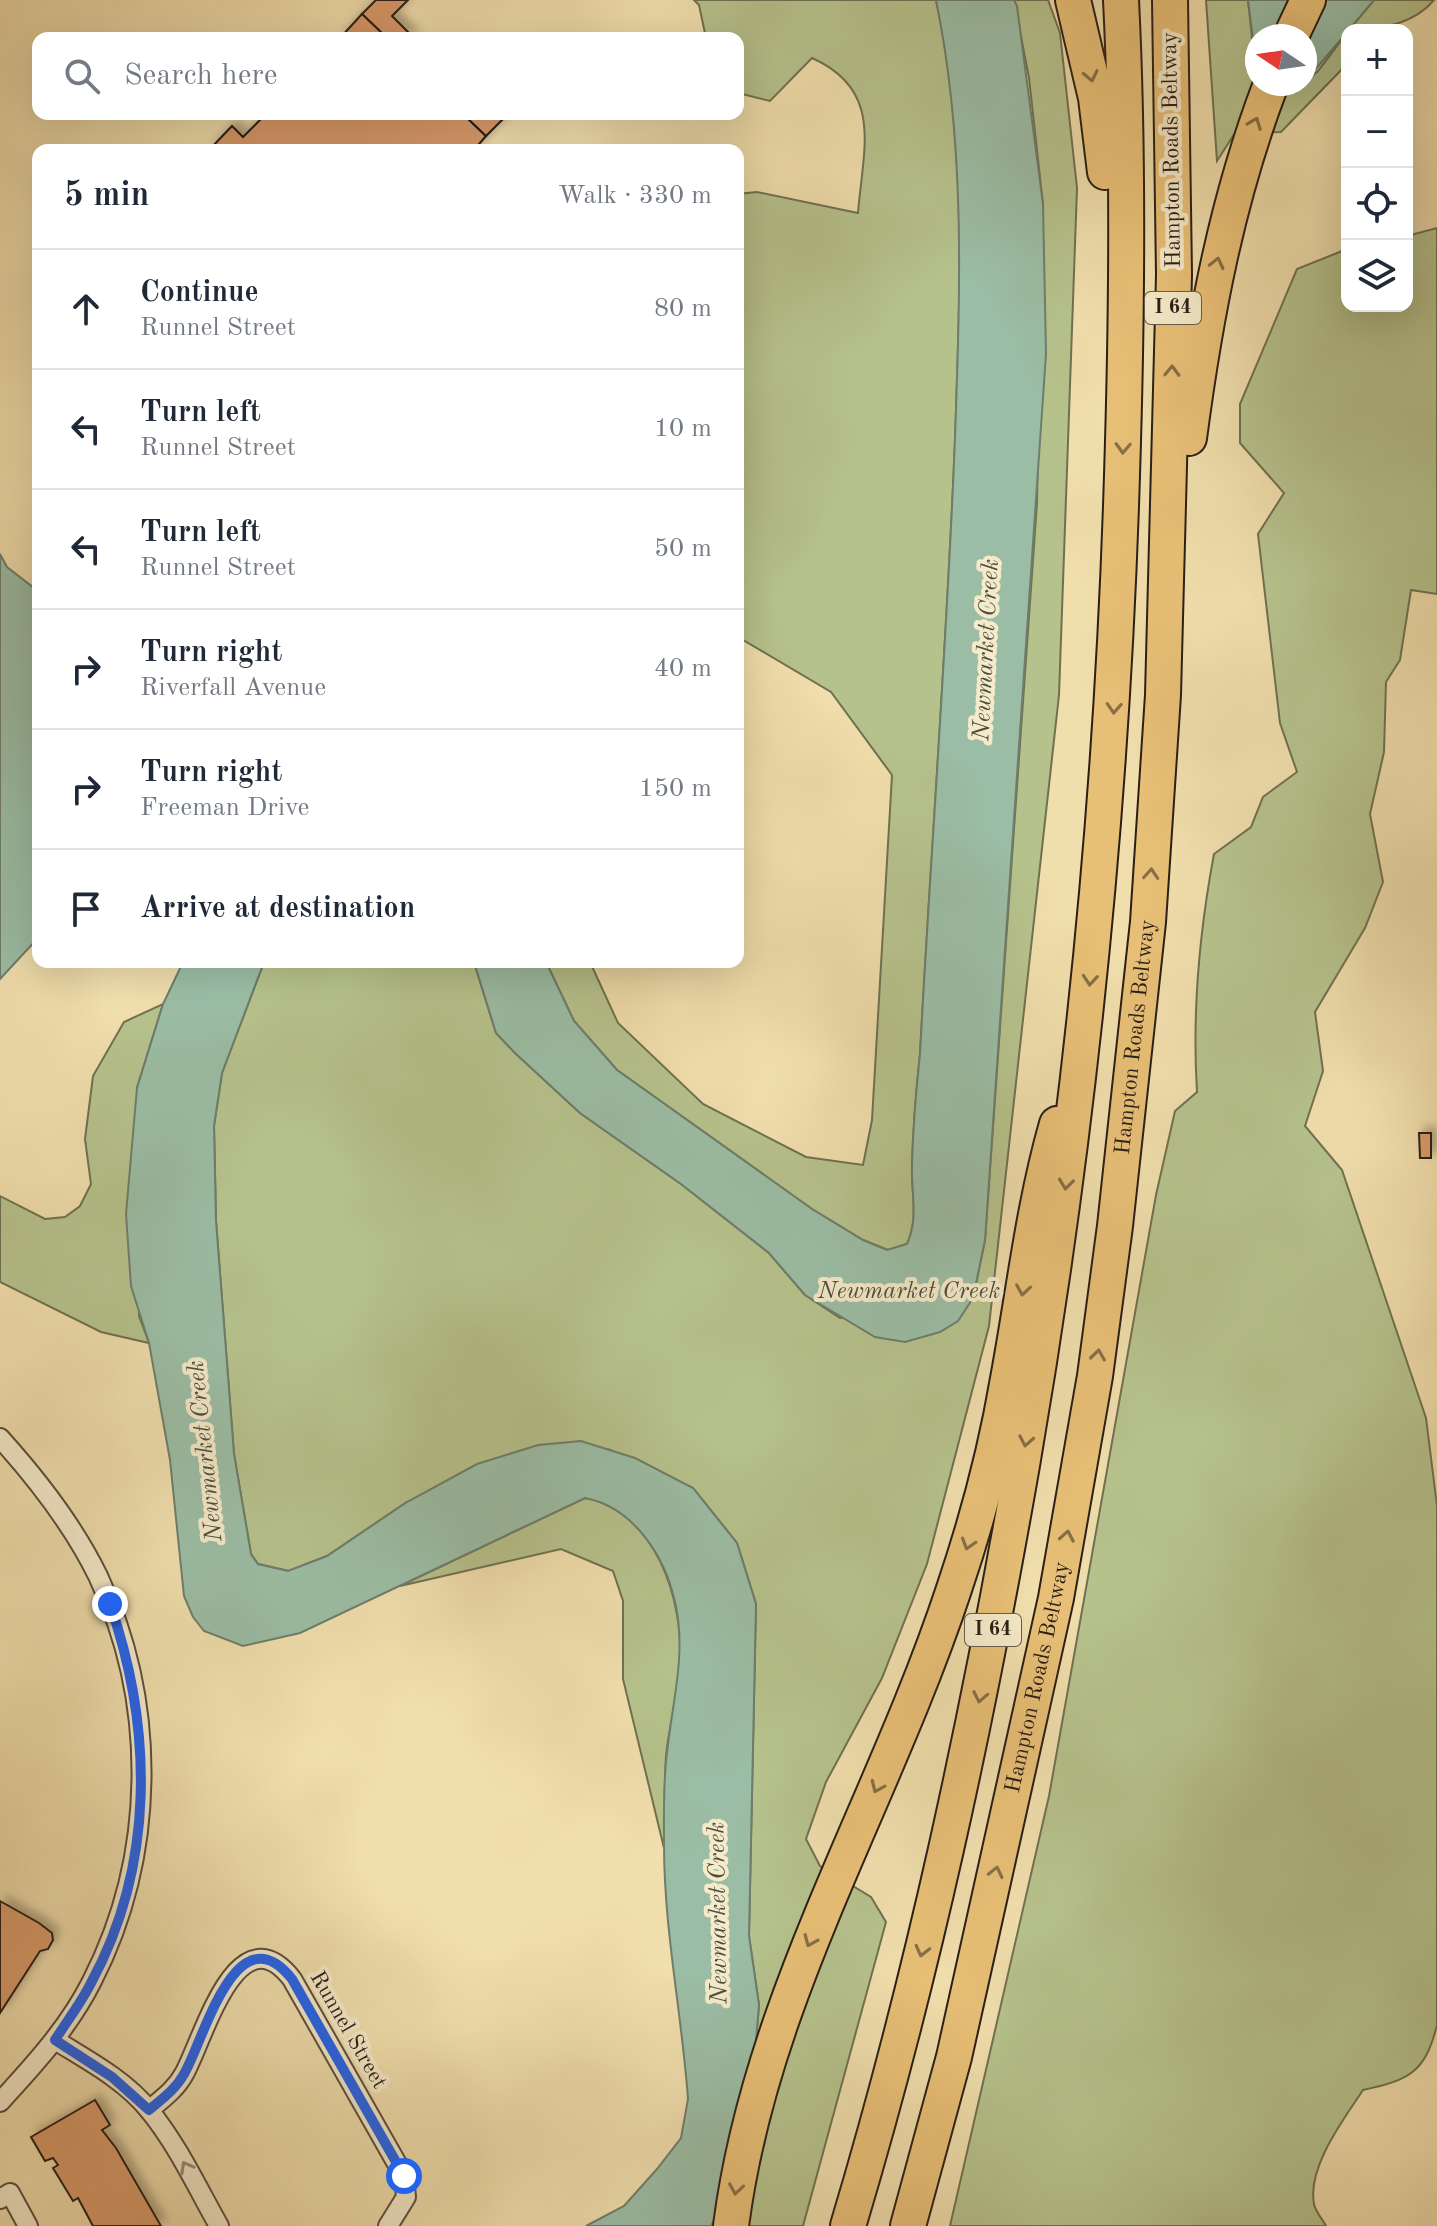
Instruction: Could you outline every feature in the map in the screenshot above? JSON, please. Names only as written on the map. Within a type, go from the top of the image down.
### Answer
[{"type":"highway","points":[[1073,0],[1096,98],[1126,342]]},
{"type":"highway","name":"I 64","points":[[848,2226],[923,1948],[978,1710],[1056,1264],[1086,1024],[1111,755],[1126,342],[1121,0]]},
{"type":"highway","name":"Hampton Roads Beltway","points":[[954,2057],[1056,1598],[1095,1376],[1115,1226],[1148,922],[1163,695],[1174,275],[1170,0]]},
{"type":"highway","points":[[1297,24],[1308,0]]},
{"type":"highway","points":[[1164,616],[1203,330],[1243,164],[1267,96]]},
{"type":"highway","points":[[731,2226],[745,2142],[764,2066],[798,1970],[936,1644],[972,1531],[1008,1382],[1039,1187],[1086,1024]]},
{"type":"highway","points":[[932,2226],[954,2057]]},
{"type":"highway","name":"I 64","points":[[908,2226],[954,2057]]},
{"type":"street","points":[[0,1438],[53,1502],[97,1574],[120,1633],[140,1740],[141,1812],[133,1872],[112,1938],[91,1984],[55,2040],[0,2102]]},
{"type":"street","name":"Runnel Street","points":[[149,2110],[185,2073],[234,1972],[256,1960],[273,1962],[292,1979],[404,2176],[406,2197],[388,2226]]},
{"type":"street","points":[[55,2040],[112,2077],[149,2110],[219,2226]]},
{"type":"street","points":[[0,2199],[10,2193],[28,2226]]},
{"type":"shaded area","points":[[694,0],[936,0],[946,54],[953,109],[959,218],[952,516],[913,1137],[914,1215],[907,1244],[888,1250],[863,1240],[812,1209],[617,1070],[574,1021],[549,968],[593,968],[618,1023],[703,1104],[806,1157],[863,1165],[872,1120],[892,775],[831,692],[744,641],[744,193],[757,192],[858,213],[864,124],[860,104],[850,87],[835,71],[812,58],[770,101],[744,94],[744,32],[705,32],[699,5]]},
{"type":"shaded area","points":[[1014,0],[1048,0],[1060,33],[1077,188],[1059,695],[989,1326],[927,1564],[882,1678],[826,1782],[806,1839],[820,1866],[871,1897],[886,1922],[803,2226],[711,2226],[724,2200],[755,2052],[759,2005],[749,1936],[756,1604],[737,1543],[693,1488],[608,1449],[407,1502],[327,1556],[289,1571],[258,1564],[251,1554],[234,1454],[216,1221],[214,1125],[222,1073],[262,968],[476,968],[496,1033],[515,1053],[580,1113],[681,1184],[769,1253],[805,1295],[840,1318],[973,1298],[985,1240],[1037,503],[1043,204],[1029,78]]},
{"type":"shaded area","points":[[1206,0],[1248,0],[1251,24],[1245,24],[1245,96],[1316,96],[1281,132],[1235,133],[1217,161]]},
{"type":"shaded area","points":[[1374,0],[1434,0],[1416,15],[1395,24],[1354,24]]},
{"type":"shaded area","points":[[1341,41],[1341,70],[1317,95],[1317,72]]},
{"type":"shaded area","points":[[1437,228],[1437,594],[1411,590],[1400,660],[1386,682],[1384,752],[1370,814],[1383,882],[1365,928],[1315,1012],[1323,1071],[1305,1126],[1342,1170],[1426,1418],[1437,1506],[1437,2025],[1427,2054],[1413,2072],[1363,2090],[1337,2129],[1321,2159],[1313,2190],[1315,2207],[1326,2226],[950,2226],[1049,1796],[1156,1195],[1175,1111],[1197,1092],[1195,1032],[1198,973],[1214,854],[1251,827],[1263,797],[1297,772],[1280,723],[1258,534],[1284,493],[1240,443],[1240,404],[1297,269],[1341,251],[1341,312],[1413,312],[1413,234]]},
{"type":"shaded area","points":[[163,1004],[137,1088],[139,1316],[149,1343],[101,1332],[0,1282],[0,1196],[45,1219],[65,1217],[80,1206],[91,1184],[85,1139],[93,1076],[124,1022]]},
{"type":"shaded area","points":[[585,1498],[610,1506],[630,1521],[647,1540],[661,1562],[677,1614],[680,1665],[666,1756],[664,1848],[623,1679],[623,1601],[613,1571],[561,1549],[400,1586]]},
{"type":"water","name":"Newmarket Creek","points":[[936,0],[1014,0],[1043,204],[1046,354],[985,1240],[973,1298],[958,1321],[940,1332],[905,1342],[875,1337],[805,1295],[769,1253],[681,1184],[580,1113],[496,1033],[476,968],[549,968],[574,1021],[617,1070],[812,1209],[863,1240],[887,1250],[907,1244],[914,1215],[913,1137],[955,439],[959,219],[946,54]]},
{"type":"water","points":[[1248,0],[1374,0],[1354,24],[1341,24],[1341,39],[1317,68],[1317,24],[1251,24]]},
{"type":"water","points":[[0,554],[7,567],[32,586],[32,944],[0,979]]},
{"type":"water","name":"Newmarket Creek","points":[[180,968],[262,968],[222,1073],[214,1126],[216,1221],[234,1454],[251,1554],[258,1564],[288,1571],[327,1556],[407,1502],[477,1464],[538,1445],[581,1441],[635,1458],[693,1488],[737,1543],[756,1604],[749,1936],[759,2005],[755,2052],[724,2200],[711,2226],[586,2226],[624,2206],[657,2169],[681,2138],[688,2099],[667,1909],[664,1845],[665,1776],[680,1640],[675,1602],[663,1568],[655,1551],[632,1523],[602,1503],[585,1498],[300,1633],[243,1646],[204,1631],[193,1617],[184,1596],[170,1460],[149,1343],[131,1286],[126,1214],[137,1088],[163,1004]]},
{"type":"building","points":[[376,0],[408,0],[392,16],[408,32],[381,32],[362,14]]},
{"type":"building","points":[[362,14],[381,32],[346,32]]},
{"type":"building","points":[[260,120],[469,120],[486,136],[479,144],[215,144],[232,126],[243,137]]},
{"type":"building","points":[[469,120],[502,120],[486,136]]},
{"type":"building","points":[[1419,1133],[1431,1133],[1431,1158],[1420,1158]]},
{"type":"building","points":[[0,1901],[39,1923],[52,1933],[53,1940],[48,1949],[40,1951],[0,2013]]},
{"type":"building","points":[[95,2100],[110,2125],[102,2130],[116,2148],[161,2226],[93,2226],[78,2198],[73,2201],[53,2168],[58,2165],[53,2158],[45,2161],[31,2137]]},
{"type":"route","points":[[110,1604],[120,1633],[136,1705],[142,1774],[138,1843],[133,1872],[112,1938],[91,1984],[55,2040],[112,2077],[149,2110],[178,2084],[185,2073],[227,1980],[247,1962],[273,1962],[292,1979],[404,2176]]}]
